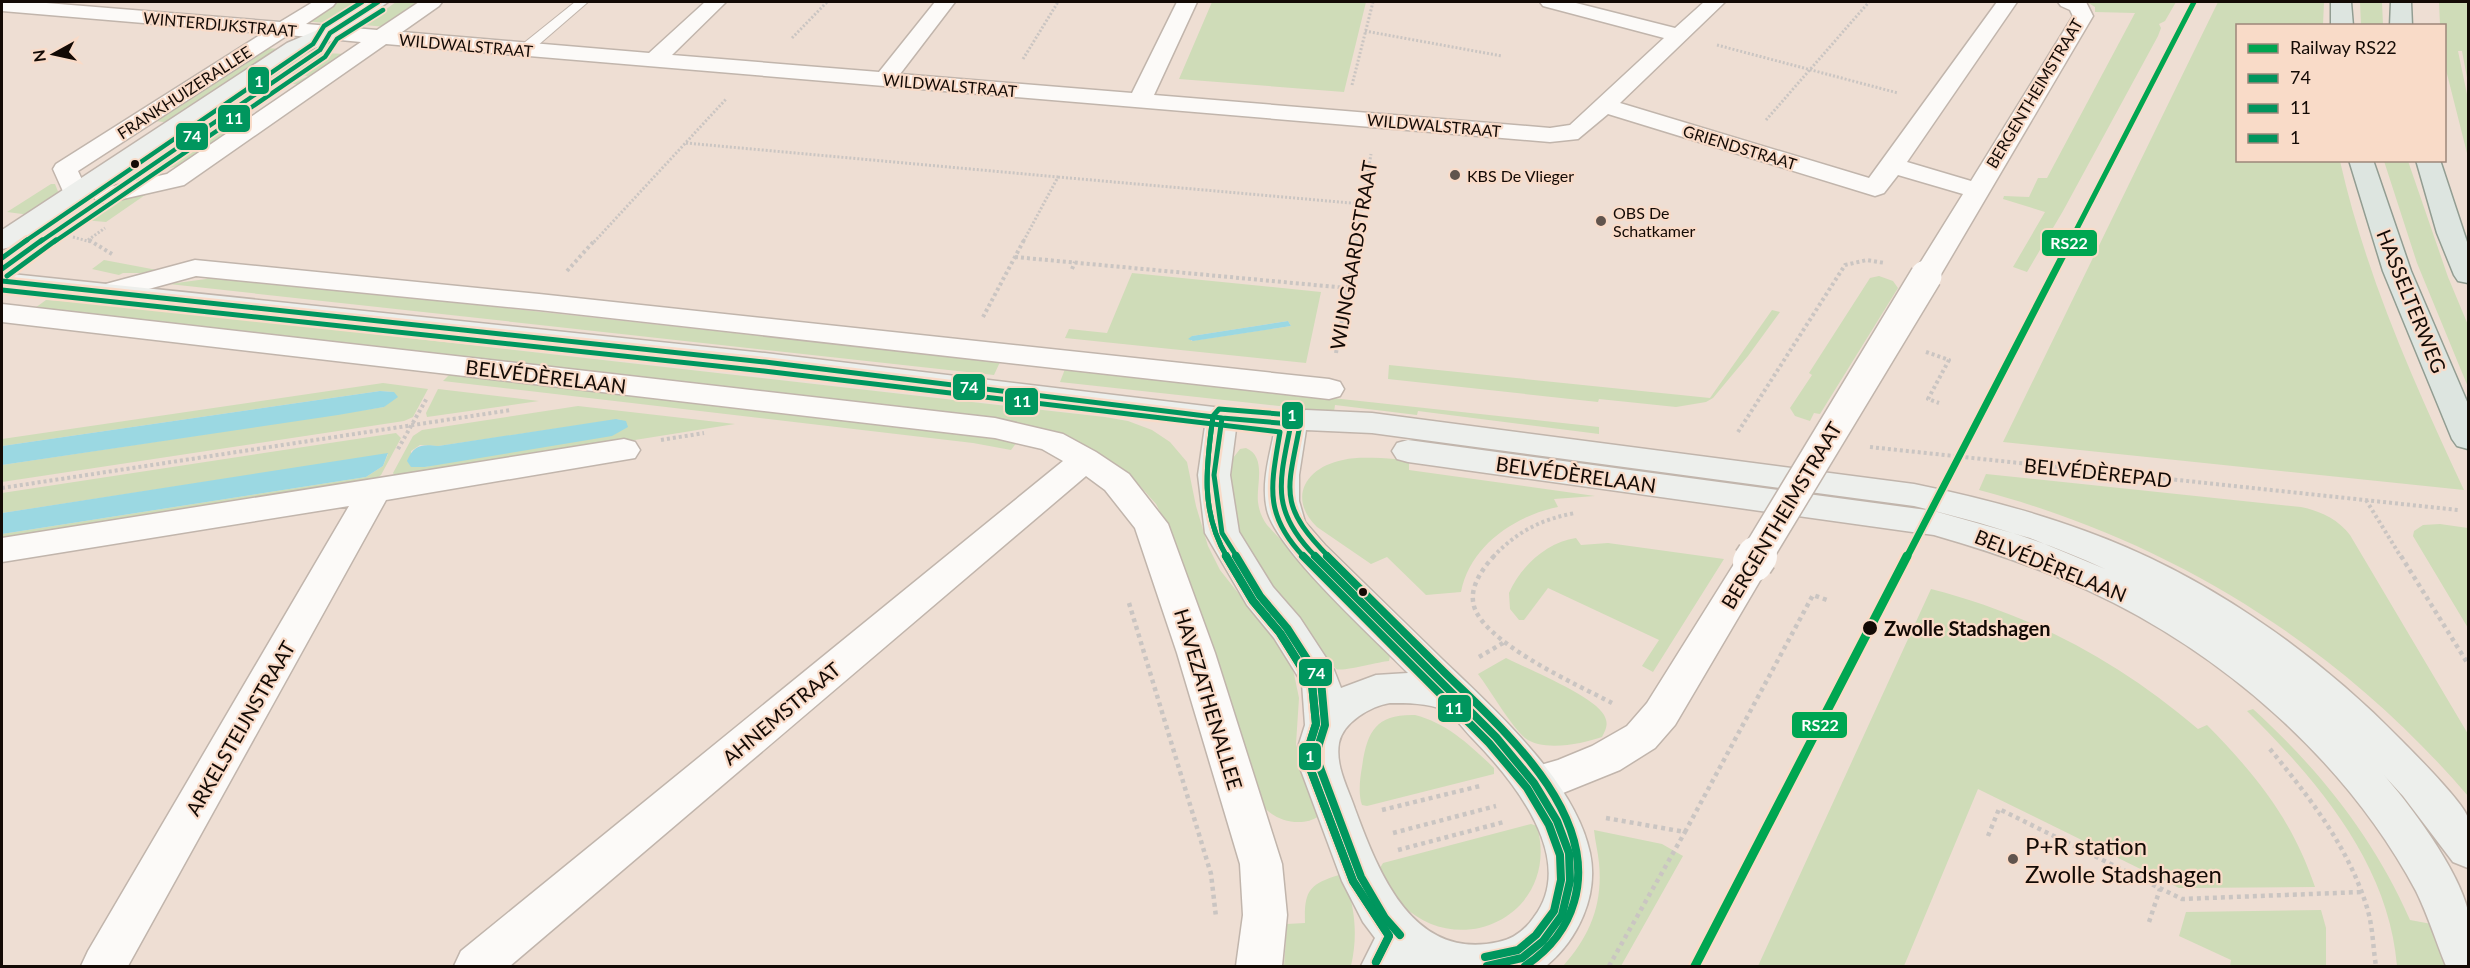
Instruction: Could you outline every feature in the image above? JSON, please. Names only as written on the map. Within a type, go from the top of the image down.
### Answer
[{"type":"main road","name":"FRANKHUIZERALLEE","points":[[2,241],[295,48],[330,33],[378,2]]},
{"type":"main road","points":[[2341,2],[2342,24]]},
{"type":"main road","points":[[2401,2],[2401,24]]},
{"type":"main road","name":"FRANKHUIZERALLEE","points":[[2,269],[105,195],[320,50],[330,33]]},
{"type":"main road","name":"HASSELTERWEG","points":[[2362,162],[2397,271],[2469,439]]},
{"type":"main road","points":[[2429,162],[2450,233],[2469,275]]},
{"type":"main road","name":"BELVÉDÈRELAAN","points":[[2,281],[112,291],[1017,392],[1222,418],[1291,424],[1306,420],[1372,423],[1937,499],[2024,521],[2077,541],[2142,571],[2211,610],[2276,654],[2339,704],[2389,750],[2442,812],[2469,849]]},
{"type":"main road","points":[[1222,418],[1214,474],[1222,533],[1260,596],[1294,638],[1321,681],[1325,725],[1319,744],[1319,765],[1369,894],[1384,919],[1392,951],[1426,956],[1466,966],[1522,958],[1543,941],[1562,915],[1570,881],[1569,853],[1557,821],[1534,783],[1496,737],[1462,700],[1313,554],[1290,527],[1282,508],[1281,483],[1291,424]]},
{"type":"main road","name":"BELVÉDÈRELAAN","points":[[1291,424],[1306,434],[1363,444],[1934,523],[2002,540],[2084,573],[2120,590],[2201,637],[2257,678],[2322,734],[2390,810],[2418,853],[2444,900],[2469,964]]},
{"type":"main road","points":[[1325,725],[1352,701],[1375,692],[1425,689],[1462,700]]},
{"type":"street","points":[[110,14],[134,2]]},
{"type":"street","name":"FRANKHUIZERALLEE","points":[[75,193],[65,169],[326,2]]},
{"type":"street","name":"FRANKHUIZERALLEE","points":[[105,195],[176,180],[432,2]]},
{"type":"street","points":[[653,61],[716,2]]},
{"type":"street","points":[[884,80],[945,2]]},
{"type":"street","points":[[1140,101],[1187,2]]},
{"type":"street","points":[[1550,2],[1678,35]]},
{"type":"street","points":[[1605,106],[1714,2]]},
{"type":"street","points":[[1892,166],[2007,2]]},
{"type":"street","name":"BERGENTHEIMSTRAAT","points":[[1534,783],[1563,776],[1606,758],[1641,737],[1661,714],[2083,16],[2079,6],[2068,2]]},
{"type":"street","name":"WINTERDIJKSTRAAT","points":[[2,5],[330,33]]},
{"type":"street","name":"WILDWALSTRAAT","points":[[330,33],[1550,135],[1570,134],[1578,130],[1605,106]]},
{"type":"street","name":"GRIENDSTRAAT","points":[[1605,106],[1875,188],[1892,166]]},
{"type":"street","name":"BERGENTHEIMSTRAAT","points":[[1892,166],[1976,190]]},
{"type":"street","name":"BELVÉDÈRELAAN","points":[[112,291],[195,268],[539,302],[1329,389]]},
{"type":"street","name":"BELVÉDÈRELAAN","points":[[2,313],[995,428],[1052,441],[1085,460]]},
{"type":"street","points":[[1017,392],[1020,356]]},
{"type":"street","points":[[2,550],[624,450]]},
{"type":"street","name":"AHNEMSTRAAT","points":[[477,966],[1085,460]]},
{"type":"street","name":"HAVEZATHENALLEE","points":[[1085,460],[1117,482],[1151,524],[1173,585],[1261,864],[1266,898],[1266,943],[1259,966]]},
{"type":"street","name":"ARKELSTEIJNSTRAAT","points":[[104,966],[375,490]]},
{"type":"lane","points":[[524,51],[582,2]]},
{"type":"path","points":[[539,302],[686,143],[827,2]]},
{"type":"path","points":[[1003,90],[1058,2]]},
{"type":"path","points":[[1344,118],[1372,2]]},
{"type":"path","points":[[1742,148],[1869,2]]},
{"type":"path","points":[[1365,31],[1502,56]]},
{"type":"path","points":[[1678,35],[1936,103]]},
{"type":"path","name":"WIJNGAARDSTRAAT","points":[[1329,389],[1377,120]]},
{"type":"path","points":[[686,143],[1362,204]]},
{"type":"path","points":[[1020,356],[1014,339],[974,333],[1058,177]]},
{"type":"path","points":[[51,234],[88,240],[99,248],[118,256]]},
{"type":"path","points":[[1015,257],[1347,288]]},
{"type":"path","points":[[1749,433],[1738,432],[1845,266],[1855,261],[1879,261],[1926,276]]},
{"type":"path","points":[[1072,269],[1074,262]]},
{"type":"path","points":[[1939,403],[1928,399],[1948,360]]},
{"type":"path","points":[[375,490],[435,384],[454,365]]},
{"type":"path","points":[[2,488],[522,408]]},
{"type":"path","name":"BELVÉDÈREPAD","points":[[1859,446],[2458,510]]},
{"type":"path","points":[[2366,500],[2469,664]]},
{"type":"path","name":"BELVÉDÈRELAAN","points":[[1581,513],[1538,521],[1497,552],[1483,570],[1474,588],[1473,606],[1483,626],[1503,643],[1652,725]]},
{"type":"path","points":[[1609,966],[1685,832],[1770,671],[1813,596],[1827,600]]},
{"type":"path","points":[[1473,661],[1503,643]]},
{"type":"path","points":[[2263,742],[2318,808],[2343,849],[2362,892],[2368,914],[2376,966]]},
{"type":"path","points":[[1344,832],[1503,781],[1534,783]]},
{"type":"path","points":[[1344,832],[1506,803],[1534,783]]},
{"type":"path","points":[[1988,836],[1999,809],[2182,899],[2362,892]]},
{"type":"path","points":[[1605,818],[1685,832]]},
{"type":"path","points":[[2149,922],[2160,888]]},
{"type":"green space","points":[[333,2],[359,2],[325,23],[304,21]]},
{"type":"green space","points":[[396,2],[423,2],[386,27],[364,25]]},
{"type":"green space","points":[[1212,2],[1366,2],[1344,92],[1179,79]]},
{"type":"green space","points":[[2087,2],[2176,2],[2165,21],[2159,24],[2161,28],[2158,36],[2063,211],[2027,272],[2013,267],[2045,212],[2003,199],[2004,196],[2029,197],[2038,178],[2047,178],[2135,13],[2095,12],[2095,7]]},
{"type":"green space","points":[[2218,2],[2324,2],[2323,24],[2236,24],[2236,162],[2340,162],[2363,246],[2377,287],[2427,410],[2464,490],[2003,442]]},
{"type":"green space","points":[[2360,2],[2382,2],[2383,24],[2361,24]]},
{"type":"green space","points":[[2439,2],[2468,2],[2468,83],[2462,51],[2458,51],[2468,99],[2468,157],[2446,70],[2446,24],[2440,24]]},
{"type":"green space","points":[[262,48],[284,49],[172,123],[155,121]]},
{"type":"green space","points":[[297,51],[310,52],[63,218],[48,216]]},
{"type":"green space","points":[[323,53],[347,54],[303,85],[292,84],[308,76],[292,74]]},
{"type":"green space","points":[[259,110],[266,111],[183,165],[147,173],[228,118],[245,120]]},
{"type":"green space","points":[[2384,162],[2408,162],[2448,277],[2468,325],[2468,387],[2417,263]]},
{"type":"green space","points":[[51,184],[55,184],[59,194],[30,215],[7,212]]},
{"type":"green space","points":[[148,193],[106,222],[83,220],[109,201]]},
{"type":"green space","points":[[104,260],[157,270],[152,273],[119,275],[92,269]]},
{"type":"green space","points":[[1132,273],[1321,292],[1306,363],[1065,338],[1069,329],[1107,333]],"holes":[[[1288,321],[1291,326],[1191,341],[1192,336]]]},
{"type":"green space","points":[[211,276],[1000,362],[994,375],[169,284],[206,279]]},
{"type":"green space","points":[[1879,276],[1893,281],[1898,288],[1820,414],[1814,413],[1810,421],[1795,416],[1790,408],[1812,375],[1809,373],[1870,278]]},
{"type":"green space","points":[[46,300],[109,304],[1105,417],[1128,421],[1152,430],[1170,442],[1187,462],[1196,506],[1208,546],[1220,570],[1284,651],[1293,669],[1299,698],[1296,744],[1319,816],[1305,822],[1289,821],[1274,816],[1263,806],[1174,539],[1156,504],[1132,477],[1112,462],[1044,430],[994,419],[35,308]]},
{"type":"green space","points":[[1772,310],[1780,312],[1748,356],[1713,398],[1706,402],[1676,407],[1599,399],[1598,402],[1388,379],[1389,365],[1710,398]]},
{"type":"green space","points":[[1065,369],[1599,427],[1599,434],[1418,411],[1417,415],[1335,405],[1334,412],[1060,382]]},
{"type":"green space","points":[[451,373],[972,433],[1017,442],[1011,450],[973,443],[443,381]]},
{"type":"green space","points":[[383,383],[428,389],[413,417],[404,421],[2,482],[2,465],[384,407],[394,392],[380,391],[2,446],[2,439]]},
{"type":"green space","points":[[438,389],[539,401],[427,417],[426,413]]},
{"type":"green space","points":[[578,406],[735,424],[396,478],[393,473],[413,436],[422,430]],"holes":[[[621,419],[425,467],[411,467],[411,451],[420,445],[438,446]]]},
{"type":"green space","points":[[396,433],[401,438],[381,475],[371,482],[2,541],[2,534],[366,477],[383,466],[388,454],[2,513],[2,493]]},
{"type":"green space","points":[[1246,448],[1252,452],[1258,465],[1258,502],[1267,525],[1390,656],[1389,661],[1336,669],[1260,576],[1229,516],[1230,462],[1240,449]]},
{"type":"green space","points":[[1348,459],[1409,460],[1409,470],[1595,496],[1554,499],[1558,507],[1542,511],[1510,526],[1484,547],[1466,576],[1461,592],[1426,595],[1387,557],[1371,564],[1317,527],[1303,505],[1302,495],[1305,485],[1319,469]]},
{"type":"green space","points":[[1986,474],[2301,507],[2322,513],[2334,520],[2350,535],[2468,734],[2468,796],[2418,742],[2364,692],[2307,646],[2247,606],[2184,569],[2118,538],[2050,511],[1979,490]]},
{"type":"green space","points":[[2440,524],[2468,528],[2468,628],[2413,536],[2414,531],[2423,525]]},
{"type":"green space","points":[[1576,538],[1581,545],[1608,543],[1724,559],[1653,672],[1642,666],[1659,640],[1548,588],[1524,620],[1519,620],[1510,609],[1509,593],[1528,565],[1555,544]]},
{"type":"green space","points":[[1931,589],[2004,612],[2073,643],[2137,682],[2198,729],[2207,725],[2257,780],[2271,799],[2295,840],[2315,887],[2179,888],[1978,789],[1904,966],[1758,966]]},
{"type":"green space","points":[[1506,658],[1574,692],[1598,708],[1607,724],[1602,737],[1574,744],[1552,746],[1542,745],[1525,738],[1507,717],[1478,674]]},
{"type":"green space","points":[[2253,709],[2300,756],[2343,806],[2380,861],[2410,920],[2437,925],[2451,966],[2397,966],[2391,929],[2380,893],[2364,859],[2345,826],[2323,795],[2247,711]]},
{"type":"green space","points":[[1415,715],[1438,724],[1458,736],[1494,768],[1494,774],[1367,806],[1362,805],[1361,776],[1364,754],[1371,734],[1382,722],[1391,718]]},
{"type":"green space","points":[[1531,824],[1537,826],[1541,857],[1534,883],[1521,904],[1501,920],[1477,928],[1451,929],[1425,921],[1397,900],[1380,868],[1383,863]]},
{"type":"green space","points":[[1594,830],[1662,844],[1683,856],[1621,966],[1563,966],[1581,943],[1593,919],[1596,906],[1600,878]]},
{"type":"green space","points":[[1339,875],[1345,879],[1353,912],[1355,933],[1351,966],[1284,966],[1287,924],[1305,923],[1307,896],[1310,890],[1321,882]]},
{"type":"green space","points":[[2321,910],[2326,928],[2326,966],[2230,966],[2231,960],[2179,936],[2186,912]]},
{"type":"water","points":[[1288,321],[1291,326],[1193,341],[1188,339],[1192,336]]},
{"type":"water","points":[[380,391],[394,392],[398,397],[384,407],[338,415],[2,465],[2,446]]},
{"type":"water","points":[[616,419],[626,421],[628,427],[612,436],[425,467],[411,467],[407,461],[415,449],[427,445],[438,446]]},
{"type":"water","points":[[388,453],[383,466],[366,477],[2,534],[2,513]]},
{"type":"rail line","name":"RS22","points":[[1695,966],[2194,2]]},
{"type":"transit line","name":"1","points":[[2,258],[100,188],[313,44],[324,26],[362,2]]},
{"type":"transit line","name":"74","points":[[2,269],[105,195],[320,50],[330,33],[378,2]]},
{"type":"transit line","name":"11","points":[[7,276],[110,202],[325,57],[337,39],[383,10]]},
{"type":"transit line","name":"74","points":[[2,281],[765,362],[1222,418],[1291,424]]},
{"type":"transit line","name":"11","points":[[2,290],[764,371],[1280,432],[1274,469],[1273,495],[1277,519],[1284,535],[1489,743],[1527,788],[1549,825],[1560,855],[1561,880],[1554,911],[1536,935],[1518,950],[1485,957]]},
{"type":"transit line","name":"1","points":[[1376,962],[1389,936],[1365,903],[1353,881],[1310,768],[1310,743],[1316,724],[1312,684],[1280,633],[1253,601],[1214,536],[1205,475],[1213,416],[1219,409],[1292,415],[1298,418],[1300,425],[1290,487],[1290,500],[1298,523],[1334,563],[1519,748],[1554,796],[1568,822],[1577,850],[1578,887],[1568,920],[1557,938],[1525,966]]},
{"type":"transit line","name":"11","points":[[1213,417],[1205,475],[1214,536],[1253,601],[1280,633],[1312,684],[1316,724],[1310,743],[1310,768],[1353,881],[1365,903],[1389,936],[1376,962]]},
{"type":"transit line","name":"74","points":[[1222,418],[1214,475],[1222,533],[1260,596],[1287,628],[1321,681],[1325,725],[1319,744],[1319,765],[1361,877],[1385,918],[1400,935]]},
{"type":"transit line","name":"74","points":[[1291,424],[1281,488],[1284,513],[1291,529],[1313,554],[1496,737],[1534,783],[1557,821],[1569,853],[1570,881],[1562,915],[1543,941],[1522,958],[1487,966]]},
{"type":"place","name":"KBS De Vlieger","points":[[1455,175]]},
{"type":"place","name":"OBS De Schatkamer","points":[[1601,221]]},
{"type":"place","name":"Zwolle Stadshagen","points":[[1870,628]]},
{"type":"place","name":"P+R station Zwolle Stadshagen","points":[[2013,859]]}]
